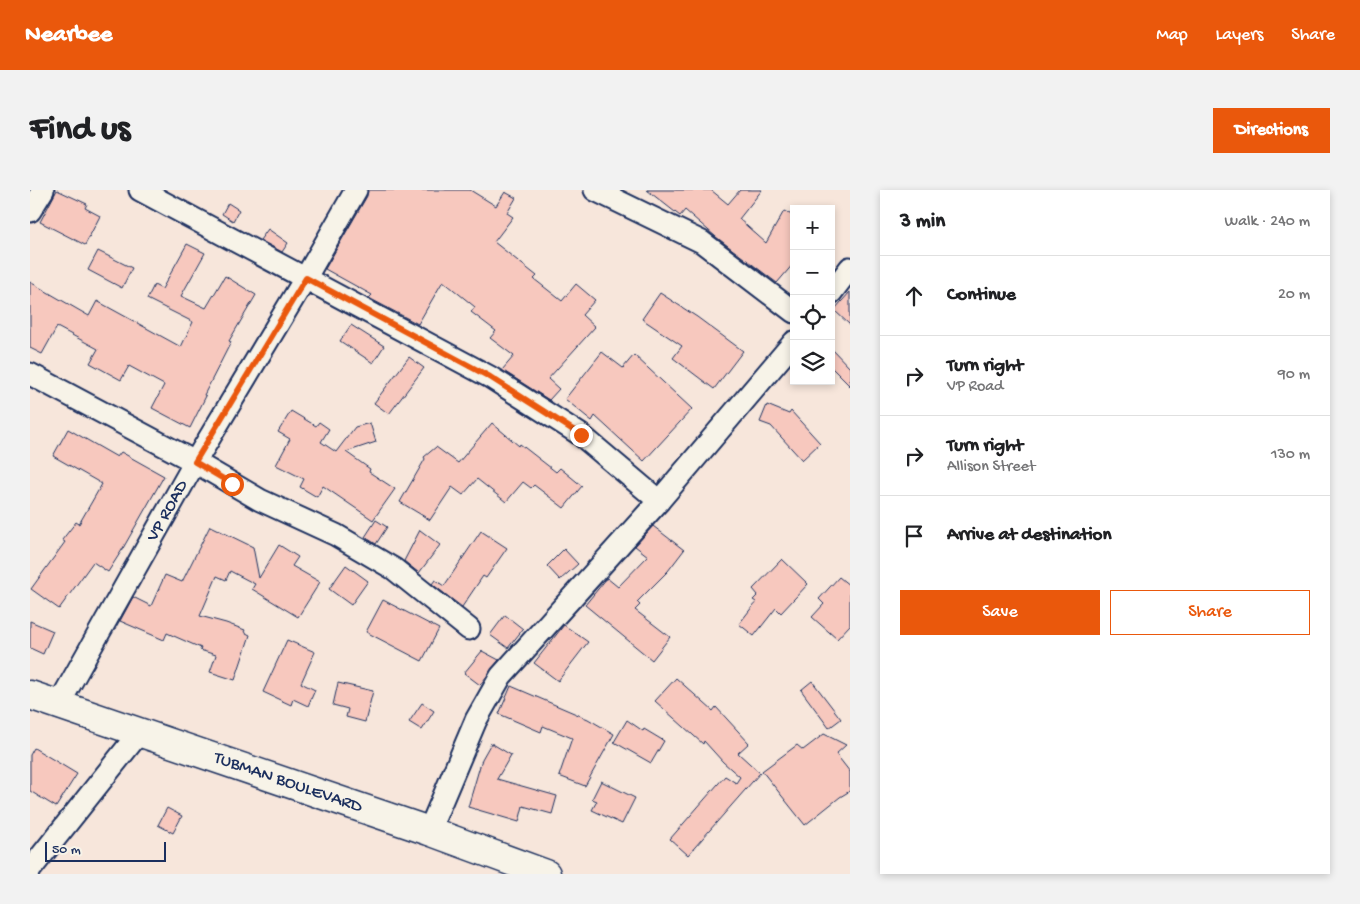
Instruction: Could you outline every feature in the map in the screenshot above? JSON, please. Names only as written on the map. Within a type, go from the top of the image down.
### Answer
[{"type":"highway","name":"TUBMAN BOULEVARD","points":[[30,695],[428,831],[546,874]]},
{"type":"street","points":[[30,211],[43,190]]},
{"type":"street","points":[[140,190],[498,383],[581,435],[659,501]]},
{"type":"street","name":"VP ROAD","points":[[59,704],[195,462],[306,278],[356,190]]},
{"type":"street","points":[[595,190],[702,242],[790,309]]},
{"type":"street","points":[[835,288],[850,268]]},
{"type":"street","points":[[428,831],[476,720],[501,676],[659,501],[790,347]]},
{"type":"street","points":[[30,374],[195,462],[260,500],[336,535],[394,568],[469,629]]},
{"type":"street","points":[[30,870],[139,732]]},
{"type":"building","points":[[57,190],[87,204],[85,208],[100,216],[85,245],[40,222]]},
{"type":"building","points":[[368,190],[470,190],[496,206],[505,192],[516,198],[507,213],[513,217],[494,242],[537,276],[534,279],[562,301],[576,284],[595,300],[582,315],[595,327],[548,379],[559,389],[549,400],[502,370],[514,356],[490,338],[496,331],[471,312],[475,307],[443,281],[418,324],[369,298],[372,295],[325,269],[367,196]]},
{"type":"building","points":[[647,190],[711,190],[728,204],[740,190],[762,190],[739,219],[766,243],[784,211],[790,214],[790,268],[777,283],[716,237],[685,210],[680,216]]},
{"type":"building","points":[[228,203],[239,210],[233,221],[222,214]]},
{"type":"building","points":[[268,229],[288,243],[282,252],[260,240]]},
{"type":"building","points":[[187,244],[205,253],[181,296],[206,308],[225,276],[256,295],[229,341],[231,342],[204,395],[206,396],[190,428],[152,408],[164,385],[129,366],[121,380],[90,363],[98,349],[57,327],[42,354],[30,348],[30,282],[89,316],[97,301],[181,347],[193,322],[147,299],[154,285],[162,289]]},
{"type":"building","points":[[98,251],[132,268],[122,288],[88,270]]},
{"type":"building","points":[[850,292],[850,325],[835,309]]},
{"type":"building","points":[[660,293],[697,317],[743,351],[714,389],[673,358],[682,346],[642,319]]},
{"type":"building","points":[[351,325],[384,346],[373,363],[340,341]]},
{"type":"building","points":[[602,352],[623,368],[634,355],[692,409],[644,461],[595,416],[592,421],[565,399]]},
{"type":"building","points":[[835,352],[850,368],[850,386],[835,371]]},
{"type":"building","points":[[409,357],[424,368],[389,414],[374,403]]},
{"type":"building","points":[[767,405],[789,414],[791,411],[820,443],[802,460],[771,426],[760,422]]},
{"type":"building","points":[[291,411],[316,426],[319,422],[329,429],[321,442],[336,452],[355,427],[370,423],[376,442],[346,452],[370,469],[369,472],[395,489],[373,520],[323,486],[317,497],[300,487],[304,479],[276,465],[290,439],[278,432]]},
{"type":"building","points":[[492,423],[519,446],[520,444],[556,472],[560,468],[582,486],[564,508],[534,485],[531,488],[523,482],[506,502],[477,479],[463,495],[452,487],[430,520],[400,502],[425,459],[424,457],[436,447],[458,463]]},
{"type":"building","points":[[68,429],[117,457],[121,452],[164,476],[108,572],[93,562],[59,609],[31,589],[65,542],[62,540],[76,522],[79,524],[102,484],[53,456]]},
{"type":"building","points":[[376,520],[387,527],[376,544],[365,537]]},
{"type":"building","points":[[210,526],[253,547],[259,578],[279,545],[298,557],[292,566],[320,582],[298,617],[252,589],[255,584],[230,571],[226,580],[217,576],[200,616],[245,630],[244,632],[250,635],[235,680],[210,672],[216,655],[200,650],[201,648],[167,633],[164,640],[120,621],[133,597],[151,606],[165,575],[182,582]]},
{"type":"building","points":[[653,526],[684,550],[668,571],[637,602],[640,605],[635,610],[670,637],[652,660],[585,605],[607,578],[618,587],[648,556],[635,546]]},
{"type":"building","points":[[420,530],[440,545],[419,573],[404,561]]},
{"type":"building","points":[[481,531],[507,548],[486,578],[483,576],[462,607],[432,584],[435,580],[444,586]]},
{"type":"building","points":[[564,549],[578,564],[560,580],[547,566]]},
{"type":"building","points":[[782,559],[808,584],[781,613],[776,608],[754,636],[739,624],[756,602],[753,600],[758,595],[753,589]]},
{"type":"building","points":[[346,565],[368,581],[351,605],[329,589]]},
{"type":"building","points":[[839,577],[850,586],[850,625],[837,639],[812,617],[824,604],[819,599]]},
{"type":"building","points":[[383,600],[439,629],[422,661],[366,632]]},
{"type":"building","points":[[505,615],[523,629],[508,648],[490,635]]},
{"type":"building","points":[[30,621],[53,631],[43,654],[30,648]]},
{"type":"building","points":[[564,625],[588,642],[558,681],[534,663]]},
{"type":"building","points":[[287,640],[315,652],[301,683],[315,690],[308,706],[293,699],[291,705],[263,692]]},
{"type":"building","points":[[482,651],[499,660],[480,685],[464,673]]},
{"type":"building","points":[[676,678],[713,711],[716,707],[749,743],[738,753],[760,773],[688,855],[670,839],[725,776],[736,783],[740,777],[704,741],[703,744],[655,701]]},
{"type":"building","points":[[812,681],[841,719],[829,728],[801,690]]},
{"type":"building","points":[[338,683],[373,691],[365,722],[346,717],[348,709],[333,705]]},
{"type":"building","points":[[511,686],[588,719],[614,734],[585,786],[559,776],[572,738],[543,726],[541,732],[499,714]]},
{"type":"building","points":[[422,703],[434,711],[422,730],[409,722]]},
{"type":"building","points":[[627,720],[643,731],[644,729],[664,741],[651,763],[614,742]]},
{"type":"building","points":[[824,734],[846,745],[836,754],[850,772],[850,791],[805,825],[762,771],[797,745],[803,750]]},
{"type":"building","points":[[491,743],[511,755],[497,779],[557,796],[552,814],[523,806],[519,822],[468,807],[482,759]]},
{"type":"building","points":[[34,748],[77,774],[56,807],[30,791],[30,755]]},
{"type":"building","points":[[601,781],[635,798],[622,824],[592,810],[597,801],[592,799]]},
{"type":"building","points":[[167,808],[182,816],[173,833],[158,825]]},
{"type":"route","points":[[232,484],[195,462],[306,278],[490,377],[581,435]]}]
